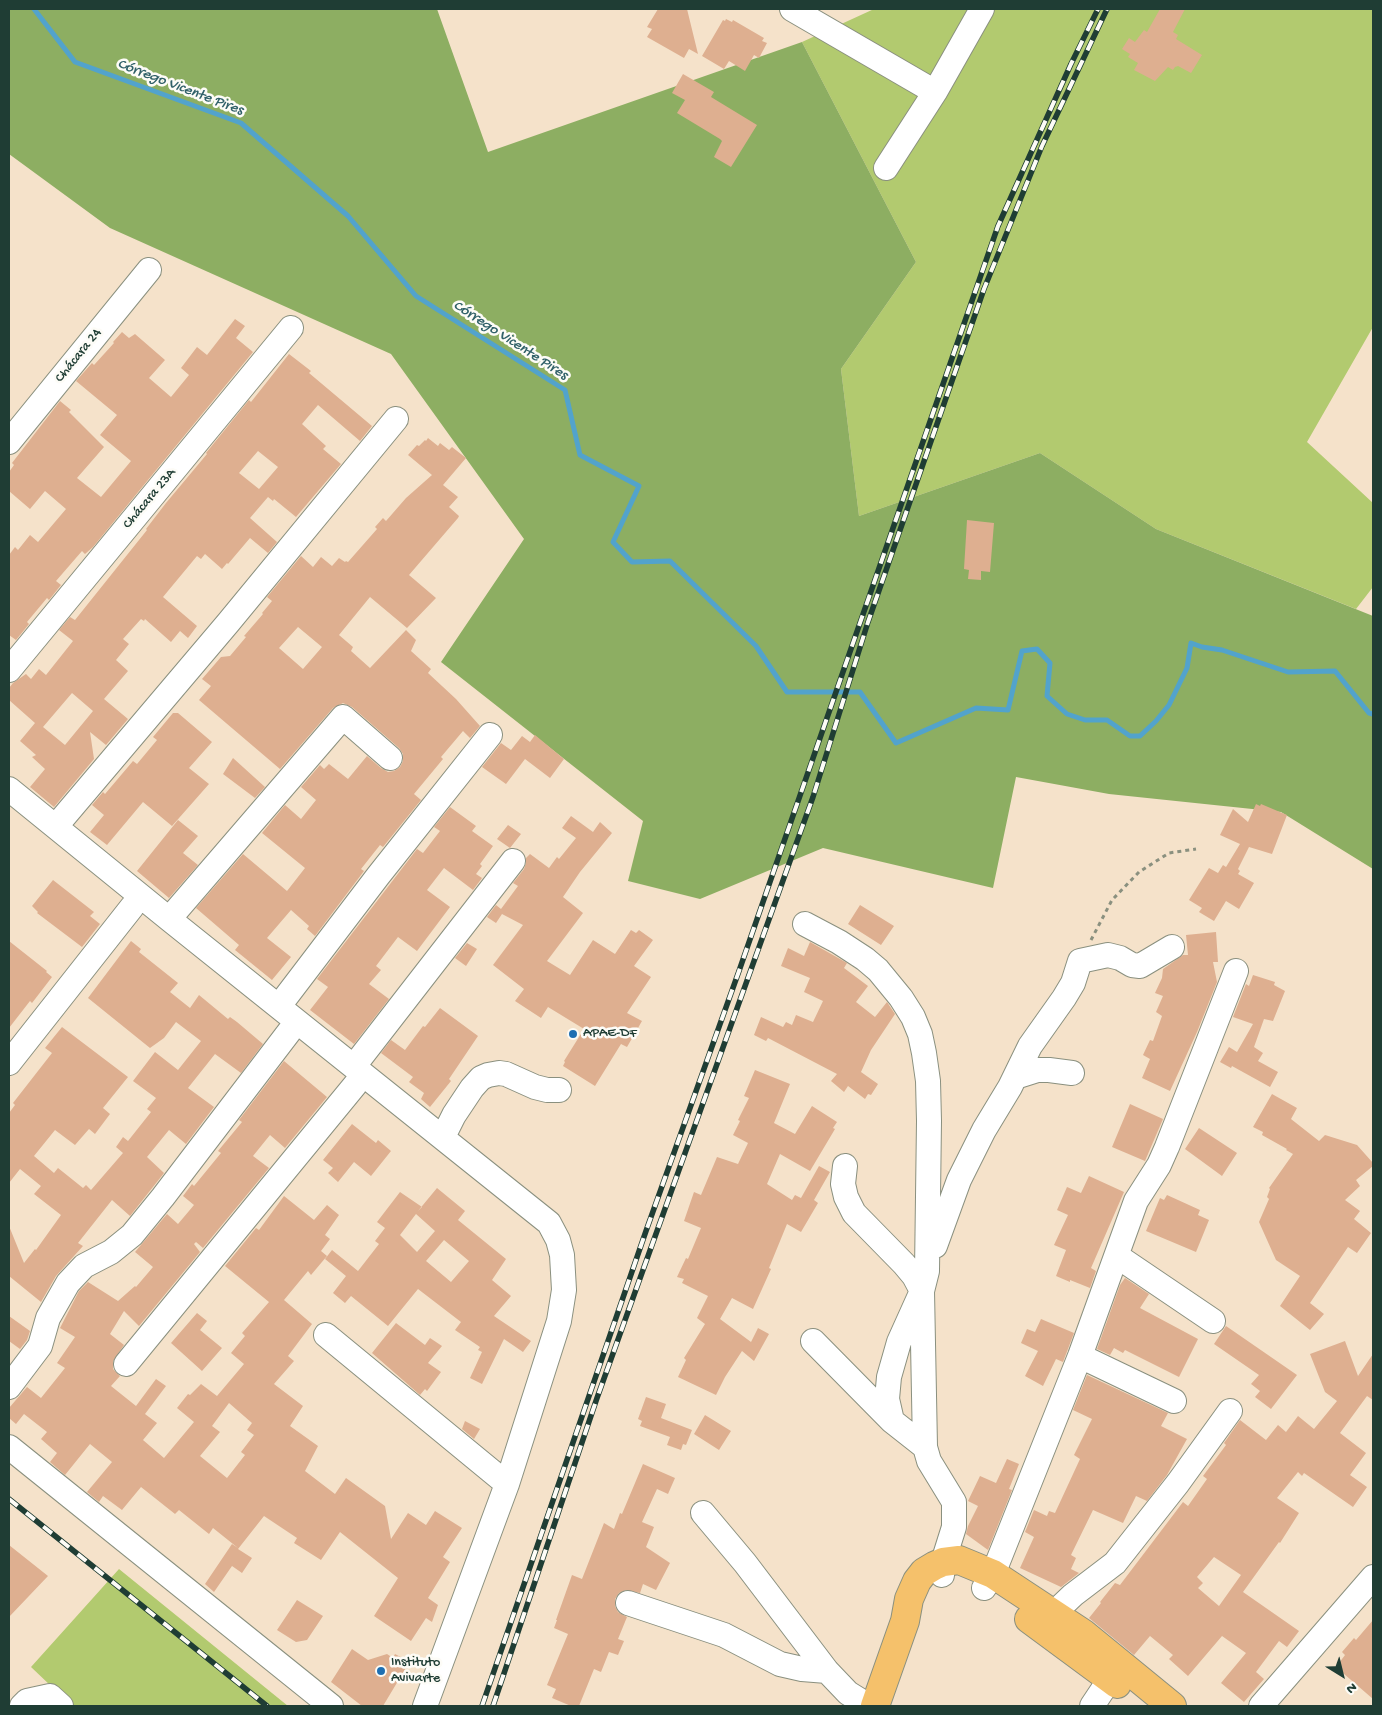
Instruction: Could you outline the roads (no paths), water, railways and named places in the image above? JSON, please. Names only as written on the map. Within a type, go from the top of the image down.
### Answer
[{"type":"main road","points":[[875,1706],[905,1621],[908,1599],[917,1581],[924,1572],[943,1569],[960,1560],[989,1581],[1143,1706]]},
{"type":"main road","points":[[989,1581],[1053,1614],[1084,1634],[1172,1706]]},
{"type":"street","points":[[792,9],[935,92]]},
{"type":"street","points":[[886,168],[935,92],[982,9]]},
{"type":"street","name":"Chácara 24","points":[[9,442],[149,270]]},
{"type":"street","name":"Chácara 23A","points":[[9,670],[291,328]]},
{"type":"street","points":[[56,826],[228,623],[396,419]]},
{"type":"street","points":[[169,919],[343,718],[390,758]]},
{"type":"street","points":[[279,1006],[490,734]]},
{"type":"street","points":[[9,789],[279,1006],[354,1075],[538,1232],[551,1248],[555,1260],[562,1270]]},
{"type":"street","points":[[9,808],[289,1032],[443,1137],[549,1223],[558,1240],[562,1255],[564,1290],[559,1321],[507,1484],[425,1706]]},
{"type":"street","points":[[126,1364],[354,1075],[513,860]]},
{"type":"street","points":[[9,1063],[132,907]]},
{"type":"street","points":[[805,924],[866,959],[878,970],[901,998],[913,1017],[920,1034],[928,1082],[929,1161],[925,1281],[925,1447],[930,1461],[954,1502],[954,1527],[943,1569]]},
{"type":"street","points":[[892,1420],[887,1399],[889,1377],[899,1342],[925,1281],[959,1180],[1030,1046],[1073,983],[1080,961],[1108,955],[1120,958],[1132,965],[1140,966],[1172,947]]},
{"type":"street","points":[[989,1581],[1080,1356],[1136,1201],[1159,1165],[1167,1147],[1236,971]]},
{"type":"street","points":[[9,1386],[40,1346],[48,1318],[68,1283],[84,1266],[111,1252],[132,1235],[289,1032]]},
{"type":"street","points":[[1015,1077],[1037,1070],[1072,1073]]},
{"type":"street","points":[[443,1137],[454,1115],[472,1088],[481,1078],[488,1075],[506,1074],[535,1087],[558,1090]]},
{"type":"street","points":[[845,1166],[843,1184],[846,1198],[854,1213],[914,1276],[925,1281]]},
{"type":"street","points":[[1117,1256],[1213,1321]]},
{"type":"street","points":[[326,1335],[507,1484]]},
{"type":"street","points":[[813,1341],[892,1420],[925,1447]]},
{"type":"street","points":[[1080,1356],[1174,1401]]},
{"type":"street","points":[[1053,1614],[1073,1595],[1115,1563],[1178,1483],[1230,1411]]},
{"type":"street","points":[[9,1447],[331,1706]]},
{"type":"street","points":[[702,1513],[745,1563],[827,1671],[848,1693],[869,1706]]},
{"type":"street","points":[[1260,1706],[1373,1576]]},
{"type":"street","points":[[628,1604],[724,1635],[780,1664],[802,1669],[827,1671]]},
{"type":"street","points":[[1092,1706],[1110,1679]]},
{"type":"street","points":[[22,1706],[27,1701],[50,1696],[61,1706]]},
{"type":"waterway","name":"Córrego Vicente Pires","points":[[34,9],[75,62],[241,123],[348,216],[416,296],[565,390],[580,455],[639,486],[613,542],[632,562],[670,561],[756,646],[787,692],[860,692],[896,743],[976,708],[1008,710],[1022,651],[1037,649],[1050,663],[1047,696],[1067,714],[1085,720],[1107,720],[1130,736],[1140,736],[1169,705],[1187,668],[1191,643],[1222,650],[1288,672],[1335,671],[1369,713],[1373,714]]},
{"type":"railway","points":[[482,1706],[646,1231],[739,971],[998,226],[1071,64],[1098,9]]},
{"type":"railway","points":[[493,1706],[597,1398],[813,797],[868,622],[984,289],[1042,146],[1107,9]]},
{"type":"railway","points":[[9,1499],[267,1706]]},
{"type":"place","name":"APAE-DF","points":[[573,1034]]},
{"type":"place","name":"Instituto Avivarte","points":[[381,1671]]}]
